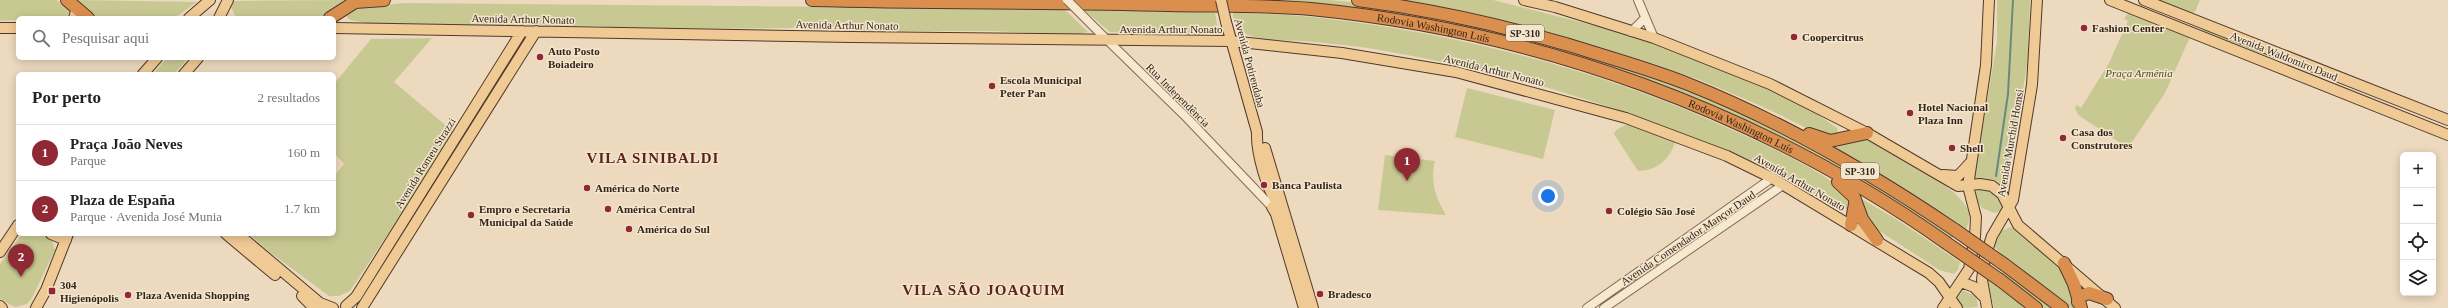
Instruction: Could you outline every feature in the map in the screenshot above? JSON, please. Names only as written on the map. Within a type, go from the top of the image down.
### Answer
[{"type":"highway","points":[[67,0],[76,13]]},
{"type":"highway","points":[[333,16],[355,2],[384,0]]},
{"type":"highway","name":"Rodovia Washington Luís","points":[[812,0],[1253,6],[1315,10],[1404,22],[1505,42],[1620,77],[1696,104],[1763,135],[1913,219],[2000,280],[2036,308]]},
{"type":"highway","name":"Rodovia Washington Luís","points":[[1358,0],[1471,20],[1582,48],[1688,84],[1762,117],[1834,156],[1955,230],[2062,308]]},
{"type":"highway","points":[[1762,117],[1830,142],[1867,133]]},
{"type":"highway","points":[[1818,165],[1823,173],[1847,189],[1854,197],[1862,219],[1877,240]]},
{"type":"highway","points":[[1851,225],[1855,210],[1854,197]]},
{"type":"highway","points":[[2064,263],[2074,284],[2080,305]]},
{"type":"highway","points":[[2080,305],[2081,296],[2089,294],[2111,304]]},
{"type":"main road","name":"Avenida Potirendaba","points":[[1221,0],[1257,132],[1259,149],[1270,192],[1276,202],[1313,308]]},
{"type":"main road","points":[[1524,0],[1654,38],[1770,84],[1867,133],[1958,186],[1980,184],[1992,186],[2002,194],[2018,225],[2111,304]]},
{"type":"main road","points":[[1943,308],[1970,269],[1976,230],[1976,217],[1968,186],[1970,163],[1986,65],[1989,0]]},
{"type":"main road","name":"Avenida Murchid Homsi","points":[[1986,303],[1982,280],[1988,245],[2013,200],[2032,85],[2037,0]]},
{"type":"main road","name":"Avenida Waldomiro Daud","points":[[2110,0],[2448,135]]},
{"type":"main road","name":"Avenida Waldomiro Daud","points":[[2144,0],[2448,120]]},
{"type":"main road","points":[[192,16],[210,2]]},
{"type":"main road","points":[[219,16],[226,2]]},
{"type":"main road","points":[[0,28],[16,28]]},
{"type":"main road","name":"Avenida Arthur Nonato","points":[[336,28],[1231,41],[1342,53],[1463,74],[1626,118],[1727,156],[1772,178],[1877,240],[1929,273],[1950,297],[1957,308]]},
{"type":"main road","name":"Avenida Romeu Strazzi","points":[[342,308],[356,297],[522,31]]},
{"type":"main road","name":"Avenida Romeu Strazzi","points":[[362,308],[536,31]]},
{"type":"main road","points":[[145,72],[155,60]]},
{"type":"main road","points":[[186,72],[196,60]]},
{"type":"main road","points":[[467,117],[477,124]]},
{"type":"main road","points":[[1939,174],[1958,176],[1970,163]]},
{"type":"main road","name":"Avenida Potirendaba","points":[[1277,208],[1276,214],[1304,308]]},
{"type":"main road","points":[[0,252],[16,229]]},
{"type":"main road","points":[[228,236],[314,308]]},
{"type":"main road","points":[[240,236],[320,303],[342,308]]},
{"type":"main road","points":[[36,306],[67,237]]},
{"type":"main road","points":[[1961,282],[1974,287],[1986,303]]},
{"type":"street","name":"Rua Independência","points":[[1067,0],[1277,208]]},
{"type":"street","points":[[1638,0],[1654,38]]},
{"type":"street","points":[[1631,32],[1645,18]]},
{"type":"street","name":"Avenida Comendador Mançor Daud","points":[[1587,308],[1772,178]]},
{"type":"street","name":"Avenida Comendador Mançor Daud","points":[[1604,308],[1783,185]]},
{"type":"green space","points":[[0,0],[56,0],[71,8],[67,16],[16,16],[16,20],[0,21]]},
{"type":"green space","points":[[73,0],[197,2],[177,16],[92,16]]},
{"type":"green space","points":[[346,0],[328,16],[235,16],[231,7],[233,1]]},
{"type":"green space","points":[[1110,0],[1329,0],[1362,3],[1483,26],[1670,80],[1811,146],[1955,234],[1950,240],[1694,99],[1390,16]]},
{"type":"green space","points":[[1396,0],[1493,0],[1639,37],[1735,73],[1804,105],[1837,128],[1838,134],[1835,139],[1827,137],[1704,82],[1610,50],[1503,23]]},
{"type":"green space","points":[[1997,0],[2030,0],[2028,58],[2008,187],[2006,189],[1998,183],[1974,178],[1997,42]]},
{"type":"green space","points":[[2153,0],[2200,0],[2195,12],[2188,14]]},
{"type":"green space","points":[[405,3],[1064,9],[1088,32],[1073,35],[992,31],[849,31],[789,28],[629,29],[599,26],[370,24],[350,20],[345,15],[351,8]]},
{"type":"green space","points":[[1084,10],[1215,13],[1218,30],[1215,34],[1208,36],[1110,32]]},
{"type":"green space","name":"Praça Armênia","points":[[2129,12],[2190,37],[2165,93],[2128,148],[2078,115],[2075,108],[2077,105],[2081,108],[2109,63],[2128,21],[2124,19]]},
{"type":"green space","points":[[1233,13],[1259,13],[1311,17],[1413,31],[1514,53],[1588,74],[1625,86],[1697,114],[1786,155],[1837,185],[1844,192],[1851,207],[1847,209],[1838,208],[1785,179],[1744,160],[1688,136],[1604,105],[1517,79],[1429,59],[1332,44],[1259,38],[1246,34],[1240,30],[1235,23]]},
{"type":"green space","points":[[2202,27],[2271,55],[2266,56],[2203,31]]},
{"type":"green space","points":[[432,38],[394,82],[455,133],[350,291],[339,296],[329,296],[272,254],[251,236],[336,236],[336,174],[344,164],[336,155],[336,82],[371,39]]},
{"type":"green space","points":[[165,60],[186,60],[176,72],[155,72]]},
{"type":"green space","points":[[1467,88],[1555,110],[1543,159],[1455,137]]},
{"type":"green space","points":[[1629,123],[1673,138],[1675,142],[1673,148],[1662,163],[1651,169],[1638,171],[1614,134],[1616,130]]},
{"type":"green space","points":[[1867,140],[1908,162],[1955,193],[1964,204],[1969,214],[1966,230],[1834,150],[1832,147]]},
{"type":"green space","points":[[1385,155],[1435,161],[1433,175],[1434,189],[1446,215],[1378,210]]},
{"type":"green space","points":[[1982,188],[1998,196],[2003,206],[2002,210],[1995,213],[1982,208],[1974,196],[1977,190]]},
{"type":"green space","points":[[1855,195],[1896,219],[1960,262],[1958,270],[1954,274],[1939,270],[1872,226]]},
{"type":"green space","points":[[1750,199],[1755,201],[1690,244],[1690,240]]},
{"type":"green space","points":[[2011,227],[2056,262],[2065,273],[2075,308],[2071,308],[2002,255],[1994,246],[2001,231]]},
{"type":"green space","points":[[21,236],[44,236],[51,239],[55,250],[32,298],[27,304],[15,307],[0,299],[0,264]]},
{"type":"green space","points":[[1681,248],[1683,251],[1620,295],[1617,293],[1616,290]]},
{"type":"green space","points":[[2005,269],[2056,308],[2044,308],[2001,275]]},
{"type":"green space","points":[[1986,278],[2029,308],[1994,308]]},
{"type":"green space","points":[[1962,290],[1976,296],[1978,307],[1963,308],[1956,298]]},
{"type":"waterway","points":[[1996,176],[2008,94],[2013,0]]},
{"type":"place","name":"Fashion Center","points":[[2084,28]]},
{"type":"place","name":"Coopercitrus","points":[[1794,37]]},
{"type":"place","name":"Auto Posto Boiadeiro","points":[[540,57]]},
{"type":"place","name":"Escola Municipal Peter Pan","points":[[992,86]]},
{"type":"place","name":"Hotel Nacional Plaza Inn","points":[[1910,113]]},
{"type":"place","name":"Casa dos Construtores","points":[[2063,138]]},
{"type":"place","name":"Shell","points":[[1952,148]]},
{"type":"place","name":"Praça João Neves","points":[[1407,181]]},
{"type":"place","name":"Banca Paulista","points":[[1264,185]]},
{"type":"place","name":"América do Norte","points":[[587,188]]},
{"type":"place","name":"América Central","points":[[608,209]]},
{"type":"place","name":"Colégio São José","points":[[1609,211]]},
{"type":"place","name":"Empro e Secretaria Municipal da Saúde","points":[[471,215]]},
{"type":"place","name":"América do Sul","points":[[629,229]]},
{"type":"place","name":"Plaza de España","points":[[21,277]]},
{"type":"place","name":"304 Higienópolis","points":[[52,291]]},
{"type":"place","name":"Bradesco","points":[[1320,294]]},
{"type":"place","name":"Plaza Avenida Shopping","points":[[128,295]]},
{"type":"district","name":"VILA SINIBALDI","points":[[653,158]]},
{"type":"district","name":"VILA SÃO JOAQUIM","points":[[984,290]]}]
